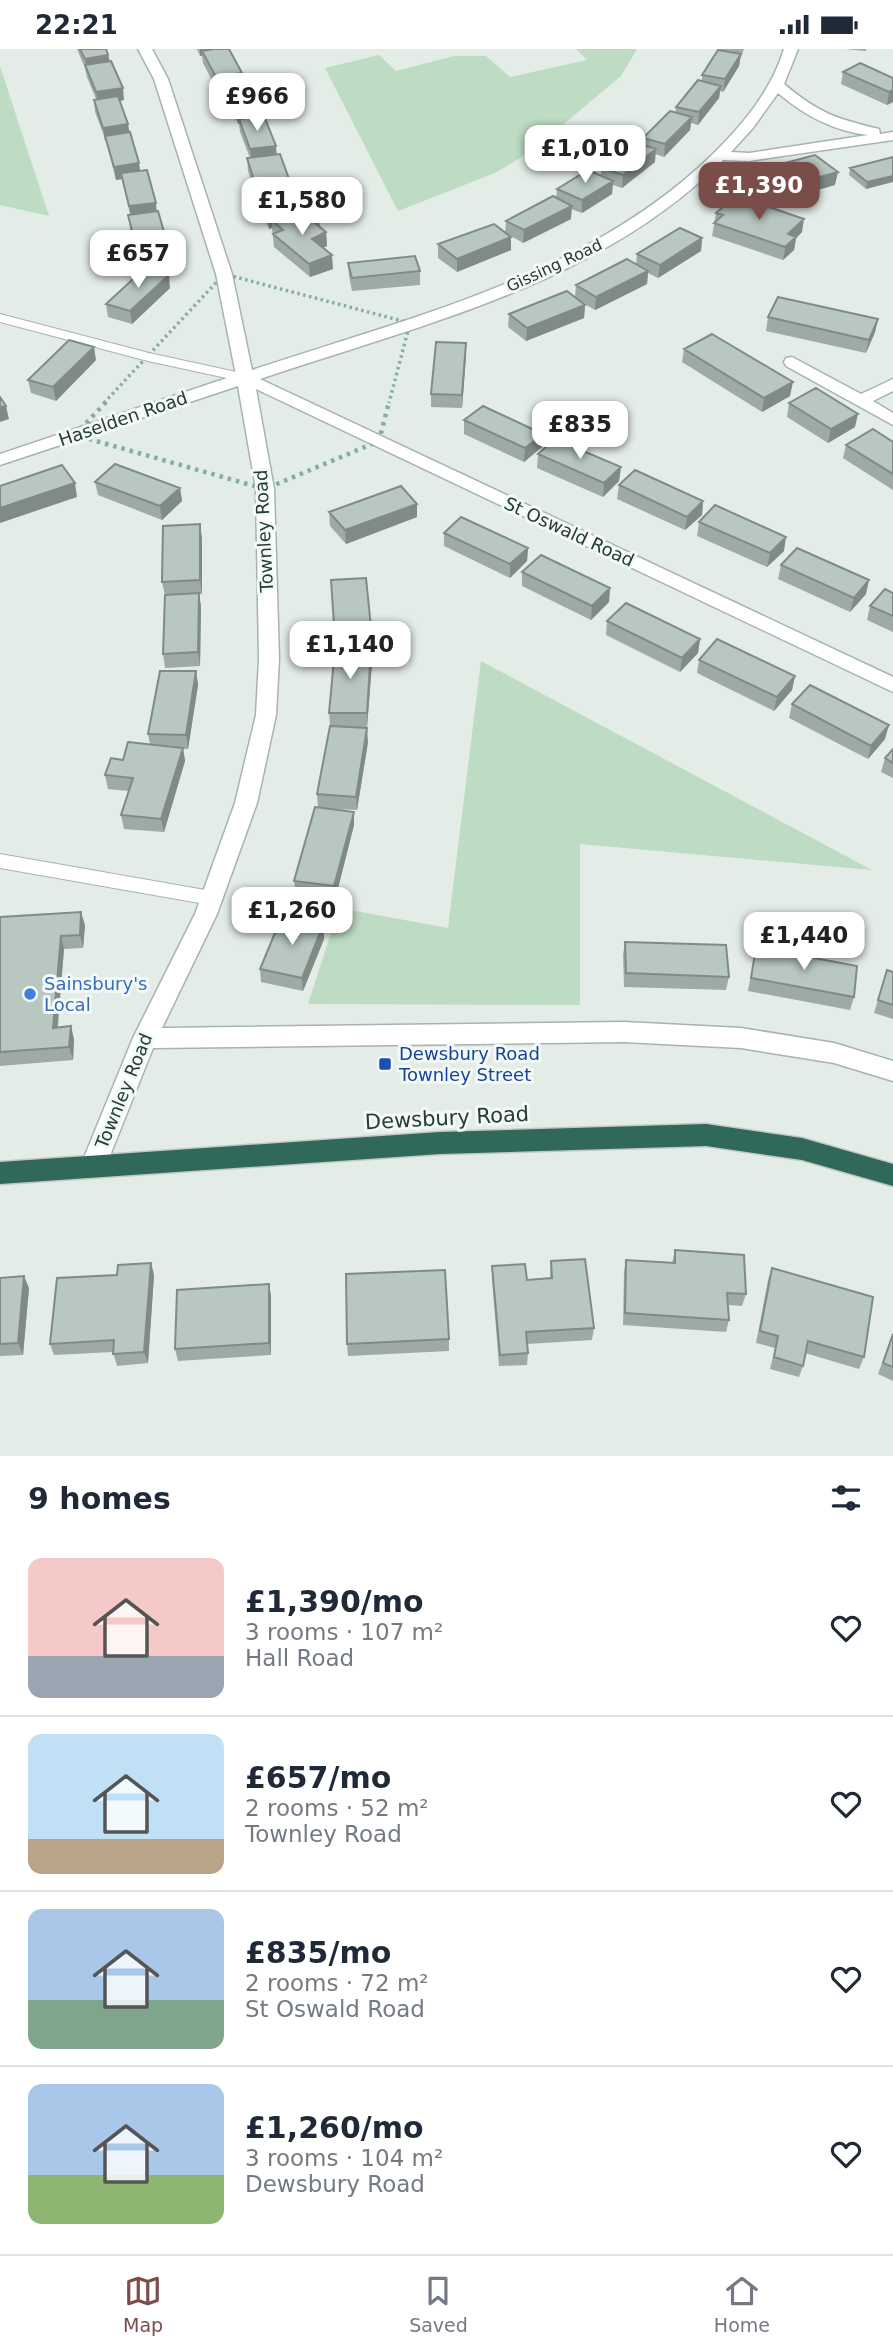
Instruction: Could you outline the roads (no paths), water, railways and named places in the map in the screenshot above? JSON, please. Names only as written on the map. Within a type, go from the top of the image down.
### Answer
[{"type":"highway","name":"Dewsbury Road","points":[[0,1173],[440,1143],[706,1135],[802,1149],[893,1175]]},
{"type":"street","name":"Townley Road","points":[[94,1165],[145,1038],[211,898],[246,803],[266,715],[270,659],[265,489],[224,274],[161,79],[145,49]]},
{"type":"street","name":"Gissing Road","points":[[245,378],[518,284],[611,238],[670,200],[722,156],[778,85],[791,49]]},
{"type":"street","points":[[778,85],[799,104],[823,119],[855,130],[893,134]]},
{"type":"street","points":[[722,156],[749,157],[893,134]]},
{"type":"street","points":[[792,362],[893,420]]},
{"type":"street","name":"Haselden Road","points":[[0,460],[245,378]]},
{"type":"street","name":"St Oswald Road","points":[[245,378],[893,685]]},
{"type":"street","points":[[861,401],[893,384]]},
{"type":"street","points":[[145,1038],[624,1032],[741,1038],[834,1053],[893,1071]]},
{"type":"lane","points":[[0,318],[148,358],[245,378]]},
{"type":"lane","points":[[0,861],[211,898]]},
{"type":"place","name":"Sainsbury's Local","points":[[30,994]]},
{"type":"place","name":"Dewsbury Road Townley Street","points":[[385,1064]]}]
